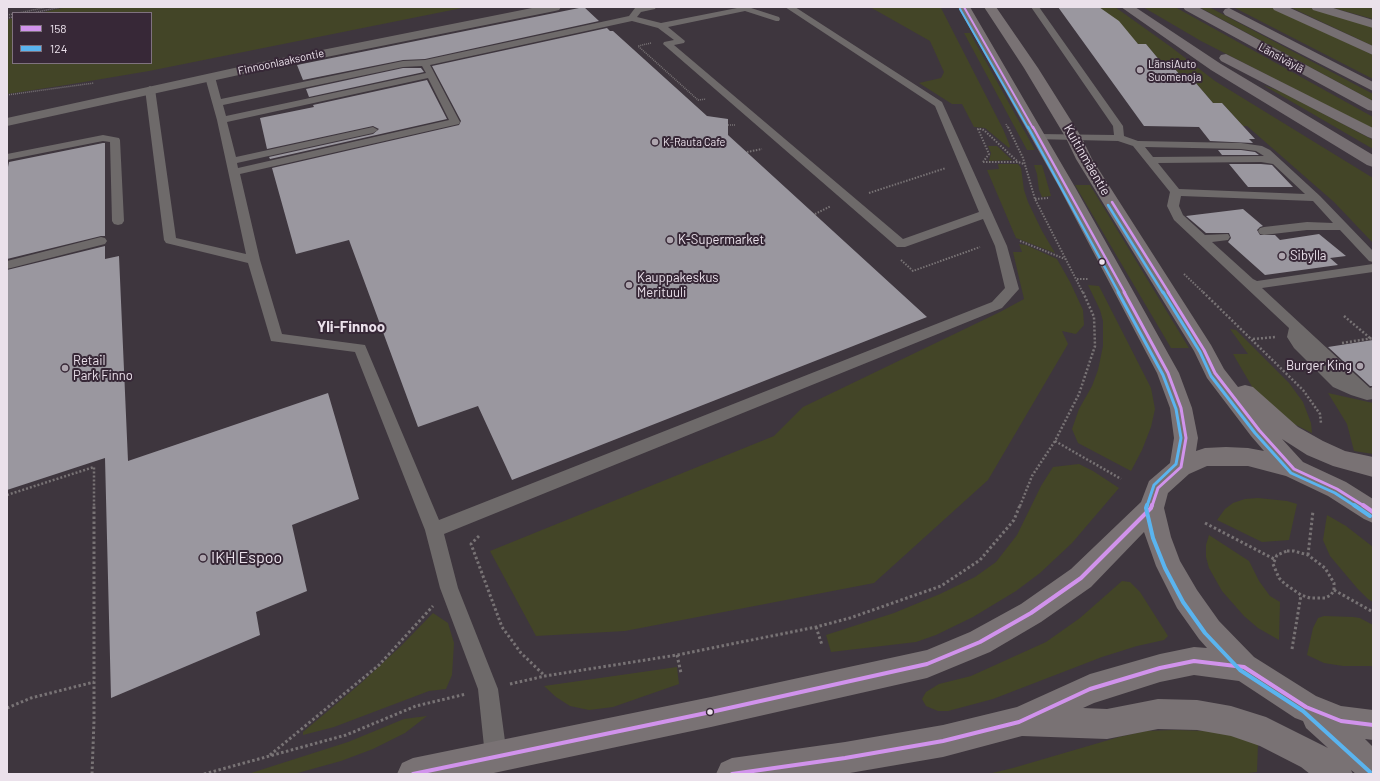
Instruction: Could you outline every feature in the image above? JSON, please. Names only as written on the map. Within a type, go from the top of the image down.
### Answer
[{"type":"highway","points":[[1127,7],[1216,67],[1373,162]]},
{"type":"highway","points":[[1134,7],[1247,69],[1373,134]]},
{"type":"highway","name":"Länsiväylä","points":[[1189,7],[1373,107]]},
{"type":"highway","name":"Länsiväylä","points":[[1220,7],[1373,87]]},
{"type":"highway","points":[[1278,7],[1373,52]]},
{"type":"highway","points":[[1317,7],[1373,24]]},
{"type":"main road","points":[[964,7],[1050,158],[1168,373],[1181,408],[1186,438],[1182,467]]},
{"type":"main road","name":"Kuitinmäentie","points":[[990,7],[1031,68],[1074,138],[1084,159],[1204,350],[1215,373],[1259,430],[1294,469]]},
{"type":"main road","points":[[1204,350],[1227,372],[1249,398],[1290,433],[1314,448],[1341,458],[1373,467]]},
{"type":"main road","points":[[413,774],[711,712],[927,664],[980,642],[1031,613],[1081,578],[1150,508],[1158,488],[1182,467],[1205,457],[1248,457],[1272,462],[1294,469],[1337,488],[1373,497]]},
{"type":"main road","points":[[1337,488],[1373,512]]},
{"type":"main road","points":[[1150,508],[1158,537],[1169,566],[1186,599],[1209,630],[1244,667],[1306,707],[1373,768]]},
{"type":"main road","points":[[732,774],[845,758],[943,741],[1018,722],[1090,689],[1160,668],[1194,661],[1244,667]]},
{"type":"main road","points":[[1306,707],[1341,722],[1373,725]]},
{"type":"main road","points":[[1018,722],[1106,724],[1158,714],[1197,715],[1231,721],[1266,733],[1312,756],[1337,774]]},
{"type":"street","name":"Finnoonlaaksontie","points":[[7,122],[210,77],[556,7]]},
{"type":"lane","points":[[632,18],[638,10],[652,7]]},
{"type":"lane","points":[[434,530],[997,305],[1012,289],[1001,246],[939,104],[789,7]]},
{"type":"lane","points":[[1035,7],[1118,126],[1119,138]]},
{"type":"lane","points":[[661,26],[742,8],[776,19]]},
{"type":"lane","points":[[217,103],[403,64],[425,63],[632,18],[661,26],[681,41],[667,44],[901,244],[986,214]]},
{"type":"lane","points":[[233,167],[455,122],[425,63]]},
{"type":"lane","points":[[222,120],[431,75]]},
{"type":"lane","points":[[210,77],[222,120],[254,260],[276,338],[360,348],[434,530],[449,588],[488,689],[496,756]]},
{"type":"lane","points":[[150,90],[170,240],[254,260]]},
{"type":"lane","points":[[396,125],[450,112]]},
{"type":"lane","points":[[233,167],[380,128]]},
{"type":"lane","points":[[1038,137],[1119,138],[1137,144],[1241,146],[1258,148],[1266,152],[1316,198],[1373,258]]},
{"type":"lane","points":[[7,157],[103,138],[115,140],[118,221]]},
{"type":"lane","points":[[1137,144],[1176,192],[1316,198]]},
{"type":"lane","points":[[1149,160],[1261,159],[1276,161]]},
{"type":"lane","points":[[1176,192],[1173,206],[1178,217],[1296,328],[1294,337],[1299,346],[1338,383],[1351,390],[1370,393]]},
{"type":"lane","points":[[1264,231],[1307,226],[1345,227]]},
{"type":"lane","points":[[1202,239],[1224,237]]},
{"type":"lane","points":[[7,265],[101,241]]},
{"type":"lane","points":[[1248,282],[1256,285],[1373,268]]},
{"type":"path","points":[[24,12],[48,7]]},
{"type":"path","points":[[37,12],[61,7]]},
{"type":"path","points":[[204,774],[346,735],[416,706],[545,676],[678,655],[816,627],[850,618],[941,586],[980,560],[1014,520],[1032,476],[1055,442],[1079,394],[1095,346],[1094,317],[1035,199],[1023,158],[1002,118]]},
{"type":"path","points":[[815,214],[849,200],[952,166],[981,167],[989,154],[978,129],[982,129],[986,132],[1018,162]]},
{"type":"path","points":[[747,152],[768,147]]},
{"type":"path","points":[[1023,158],[1050,158]]},
{"type":"path","points":[[983,162],[1018,162],[1024,164]]},
{"type":"path","points":[[1035,199],[1048,198]]},
{"type":"path","points":[[1014,240],[1027,243],[1033,247],[1066,259]]},
{"type":"path","points":[[1180,270],[1303,390],[1320,414],[1322,428]]},
{"type":"path","points":[[1076,279],[1089,279]]},
{"type":"path","points":[[1344,316],[1372,340]]},
{"type":"path","points":[[1055,442],[1122,479]]},
{"type":"path","points":[[7,495],[94,466],[95,682],[92,774]]},
{"type":"path","points":[[1308,556],[1313,511]]},
{"type":"path","points":[[1205,523],[1274,559]]},
{"type":"path","points":[[480,534],[471,544],[502,627],[521,653],[545,676]]},
{"type":"path","points":[[1287,551],[1294,551],[1308,556],[1325,568],[1334,583],[1334,590],[1331,595],[1325,598],[1318,599],[1301,595],[1279,578],[1273,564],[1274,559],[1281,552],[1287,551]]},
{"type":"path","points":[[269,756],[379,665],[407,636],[449,588]]},
{"type":"path","points":[[1334,590],[1373,612]]},
{"type":"path","points":[[1292,649],[1301,595]]},
{"type":"path","points":[[816,627],[822,645]]},
{"type":"path","points":[[678,655],[681,673]]},
{"type":"path","points":[[7,708],[32,698],[95,682]]},
{"type":"green space","points":[[67,7],[467,7],[149,71],[7,94],[7,20],[12,18],[12,64],[152,64],[152,12],[44,12]]},
{"type":"green space","points":[[870,7],[941,8],[1003,129],[1010,146],[1009,148],[985,128],[974,127],[962,104],[952,104],[919,83],[941,78],[944,72],[930,41]]},
{"type":"green space","points":[[1099,7],[1115,7],[1215,81],[1373,178],[1373,243],[1334,202],[1247,126],[1243,126],[1222,103],[1213,103],[1195,82],[1186,82],[1169,62],[1161,62],[1146,44],[1138,44]]},
{"type":"green space","points":[[1143,7],[1175,7],[1373,117],[1373,129],[1201,41]]},
{"type":"green space","points":[[1199,7],[1209,7],[1373,94],[1373,101]]},
{"type":"green space","points":[[1233,7],[1271,7],[1373,55],[1373,79]]},
{"type":"green space","points":[[1290,7],[1308,7],[1373,27],[1373,46]]},
{"type":"green space","points":[[1330,7],[1367,7],[1373,9],[1373,19]]},
{"type":"green space","points":[[964,33],[970,33],[1035,150],[1027,150]]},
{"type":"green space","points":[[1263,85],[1280,91],[1373,140],[1373,149]]},
{"type":"green space","points":[[988,146],[997,146],[1012,160],[989,161],[991,153]]},
{"type":"green space","points":[[998,164],[1018,164],[1021,168],[1024,190],[1028,202],[1055,253],[1016,238],[987,170],[999,169]]},
{"type":"green space","points":[[1034,165],[1042,165],[1051,196],[1042,197],[1039,190]]},
{"type":"green space","points":[[1075,185],[1090,185],[1189,348],[1171,348]]},
{"type":"green space","points":[[1019,244],[1026,245],[1057,259],[1083,310],[1084,325],[1076,334],[1062,331],[1068,344],[988,480],[874,583],[625,631],[536,636],[490,551],[774,436],[803,407],[1024,299],[1013,252],[1022,252]]},
{"type":"green space","points":[[1088,285],[1099,286],[1151,388],[1155,409],[1151,427],[1142,450],[1131,471],[1078,443],[1072,429],[1079,409],[1092,386],[1098,370],[1103,346],[1103,321],[1100,310]]},
{"type":"green space","points":[[1230,329],[1236,330],[1289,383],[1303,402],[1311,423],[1312,433],[1286,420],[1254,390],[1233,354],[1248,354]]},
{"type":"green space","points":[[1328,393],[1373,403],[1373,454],[1354,451],[1347,424]]},
{"type":"green space","points":[[1079,464],[1093,471],[1119,488],[1072,543],[1040,573],[1016,591],[973,617],[936,635],[916,642],[831,652],[826,635],[894,613],[940,594],[975,577],[996,562],[1017,535],[1041,486],[1053,467]]},
{"type":"green space","points":[[1258,498],[1287,501],[1297,504],[1289,540],[1262,542],[1217,520],[1225,509],[1233,503],[1245,499]]},
{"type":"green space","points":[[1327,515],[1346,526],[1373,547],[1373,602],[1357,588],[1330,556],[1323,540]]},
{"type":"green space","points":[[1209,535],[1249,561],[1259,581],[1270,596],[1280,602],[1279,640],[1258,628],[1244,616],[1222,591],[1209,568],[1206,557],[1206,545]]},
{"type":"green space","points":[[1122,581],[1130,582],[1140,592],[1168,636],[1164,640],[1137,646],[1102,657],[993,699],[948,711],[938,711],[926,706],[922,699],[926,692],[939,684],[971,676],[1046,642],[1080,618]]},
{"type":"green space","points":[[433,613],[448,623],[454,643],[452,675],[446,689],[429,691],[334,727],[303,735],[303,732],[360,684],[401,646]]},
{"type":"green space","points":[[1324,616],[1360,618],[1373,625],[1373,666],[1343,666],[1324,663],[1307,655],[1313,628],[1318,618]]},
{"type":"green space","points":[[677,667],[679,684],[613,707],[589,710],[570,706],[556,697],[544,686]]},
{"type":"green space","points":[[427,716],[405,733],[373,749],[341,761],[294,774],[248,774],[348,742],[404,719]]},
{"type":"green space","points":[[1146,731],[1208,731],[1235,736],[1258,744],[1257,772],[1240,774],[988,774],[1119,737]]},
{"type":"building","points":[[584,7],[599,21],[425,59],[403,60],[303,80],[297,65]]},
{"type":"building","name":"LänsiAuto Suomenoja","points":[[1058,7],[1099,7],[1119,21],[1138,44],[1146,44],[1161,62],[1169,62],[1186,82],[1195,82],[1213,103],[1222,103],[1255,139],[1249,139],[1253,143],[1210,141],[1199,127],[1144,126]]},
{"type":"building","name":"Kauppakeskus Merituuli","points":[[607,28],[610,31],[613,31],[707,116],[728,119],[728,135],[927,317],[512,480],[478,406],[418,427],[349,240],[296,254],[272,168],[459,125],[461,121],[432,66]]},
{"type":"building","points":[[403,68],[421,68],[424,72],[309,97],[306,89]]},
{"type":"building","points":[[427,80],[447,119],[270,159],[269,157],[373,134],[379,129],[373,126],[267,149],[260,118],[314,107],[313,105]]},
{"type":"building","points":[[105,143],[105,236],[7,259],[7,172],[9,162]]},
{"type":"building","points":[[1218,150],[1241,150],[1255,152],[1259,155],[1222,155]]},
{"type":"building","points":[[1229,164],[1272,165],[1293,187],[1248,187]]},
{"type":"building","points":[[1243,209],[1263,226],[1257,230],[1260,235],[1275,235],[1280,240],[1319,234],[1346,256],[1330,258],[1338,265],[1265,275],[1228,242],[1231,238],[1229,233],[1206,233],[1186,216]]},
{"type":"building","name":"IKH Espoo","points":[[105,246],[105,259],[119,256],[128,461],[328,393],[359,499],[292,525],[307,591],[256,612],[260,635],[111,698],[105,458],[7,490],[7,270]]},
{"type":"building","name":"Burger King","points":[[1373,340],[1373,386],[1370,386],[1328,347]]},
{"type":"transit line","name":"158","points":[[413,774],[711,712],[927,664],[980,642],[1031,613],[1081,578],[1151,508],[1158,488],[1181,467],[1186,438],[1181,408],[1168,373],[1067,187],[964,7]]},
{"type":"transit line","name":"124","points":[[960,9],[1063,189],[1163,375],[1176,409],[1181,438],[1176,464],[1154,485],[1146,508],[1153,538],[1165,568],[1183,602],[1205,633],[1240,670],[1303,711],[1370,772]]},
{"type":"transit line","name":"158","points":[[1112,202],[1204,350],[1215,373],[1259,430],[1294,469],[1337,489],[1373,512]]},
{"type":"transit line","name":"124","points":[[1108,205],[1200,352],[1211,376],[1255,433],[1291,473],[1335,493],[1370,516]]},
{"type":"transit line","name":"158","points":[[732,774],[845,758],[943,741],[1019,722],[1090,689],[1160,668],[1194,661],[1244,667],[1306,707],[1341,721],[1373,725]]},
{"type":"place","name":"LänsiAuto Suomenoja","points":[[1140,70]]},
{"type":"place","name":"K-Rauta Cafe","points":[[655,142]]},
{"type":"place","name":"K-Supermarket","points":[[670,240]]},
{"type":"place","name":"Sibylla","points":[[1282,256]]},
{"type":"place","name":"Kauppakeskus Merituuli","points":[[629,285]]},
{"type":"place","name":"Burger King","points":[[1360,366]]},
{"type":"place","name":"Retail Park Finno","points":[[65,368]]},
{"type":"place","name":"IKH Espoo","points":[[203,558]]},
{"type":"district","name":"Yli-Finnoo","points":[[351,327]]}]
